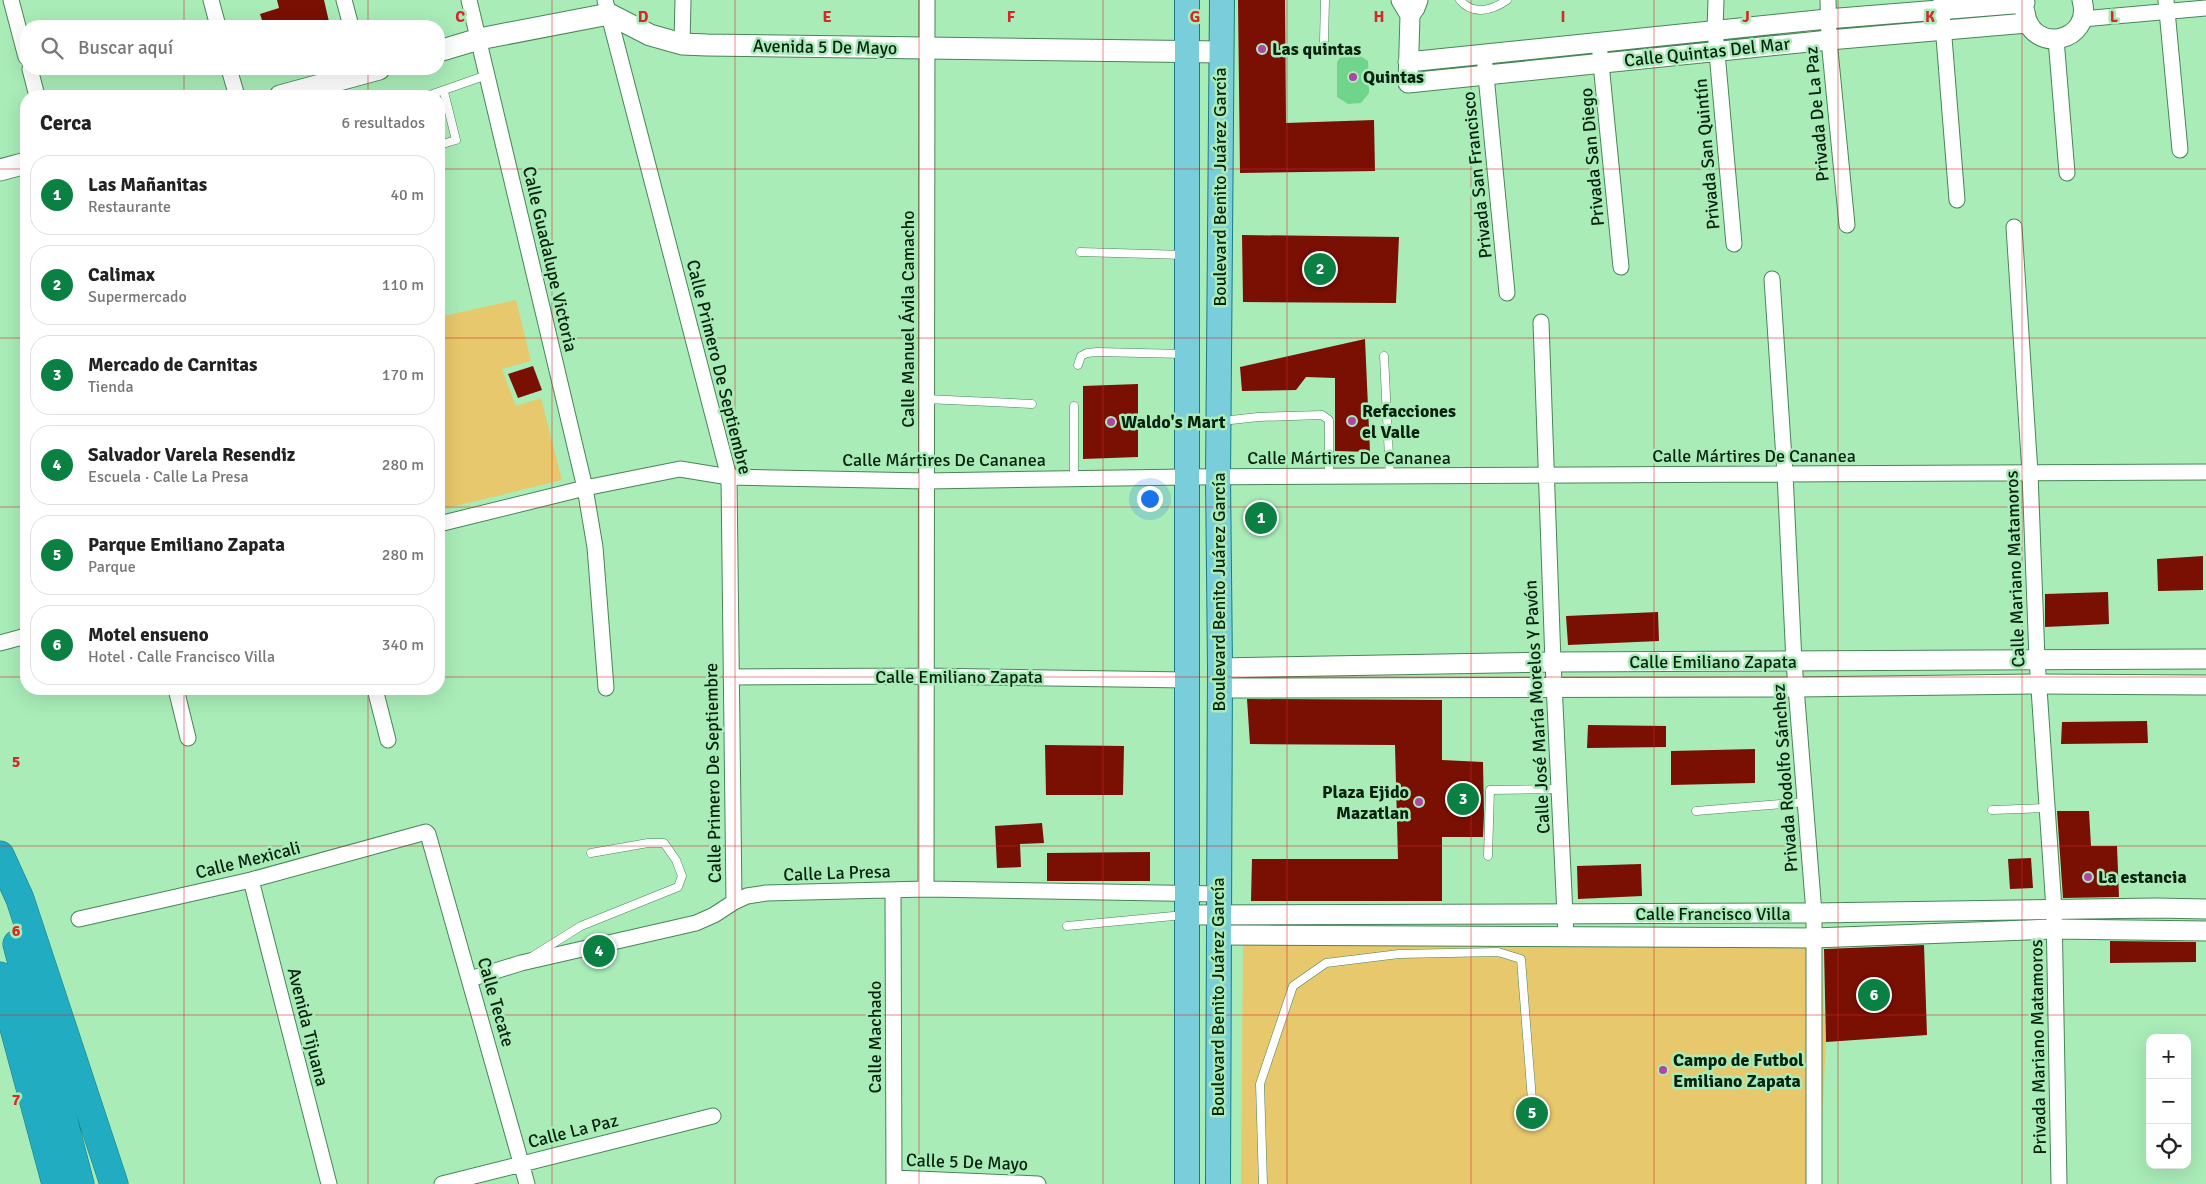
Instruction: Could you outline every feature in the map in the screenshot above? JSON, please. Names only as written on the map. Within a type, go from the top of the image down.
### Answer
[{"type":"highway","points":[[0,855],[20,899],[114,1184]]},
{"type":"highway","points":[[0,878],[80,1184]]},
{"type":"highway","points":[[0,976],[56,1184]]},
{"type":"main road","name":"Boulevard Benito Juárez García","points":[[1187,0],[1187,1184]]},
{"type":"main road","name":"Boulevard Benito Juárez García","points":[[1218,1184],[1220,678],[1218,422],[1222,0]]},
{"type":"main road","points":[[445,49],[478,39],[607,7]]},
{"type":"main road","name":"Avenida 5 De Mayo","points":[[607,7],[650,35],[682,44],[1221,52]]},
{"type":"main road","points":[[301,90],[352,75]]},
{"type":"main road","points":[[0,170],[20,165]]},
{"type":"street","points":[[11,0],[20,34]]},
{"type":"street","points":[[211,0],[216,20]]},
{"type":"street","points":[[344,0],[349,20]]},
{"type":"street","name":"Calle Guadalupe Victoria","points":[[469,0],[586,488],[595,547],[606,688]]},
{"type":"street","points":[[682,44],[683,0]]},
{"type":"street","name":"Calle Manuel Ávila Camacho","points":[[926,0],[926,889]]},
{"type":"street","name":"Privada San Quintín","points":[[1716,0],[1715,30],[1734,244]]},
{"type":"street","name":"Privada De La Paz","points":[[1828,0],[1827,19],[1846,225]]},
{"type":"street","points":[[2027,23],[2044,38],[2056,39],[2067,36],[2077,29],[2082,19],[2082,0]]},
{"type":"street","name":"Calle Quintas Del Mar","points":[[1408,62],[1827,19],[1941,5],[2026,1],[2024,13],[2027,23],[1829,40],[1408,84],[1408,62],[1409,5]]},
{"type":"street","points":[[1941,5],[1958,200]]},
{"type":"street","points":[[2082,19],[2166,6],[2206,8]]},
{"type":"street","points":[[2166,6],[2180,150]]},
{"type":"street","name":"Calle Primero De Septiembre","points":[[607,7],[729,477],[734,902]]},
{"type":"street","points":[[2056,39],[2067,173]]},
{"type":"street","name":"Privada San Diego","points":[[1600,43],[1621,267]]},
{"type":"street","name":"Privada San Francisco","points":[[1484,55],[1508,292]]},
{"type":"street","points":[[32,75],[35,90]]},
{"type":"street","points":[[231,75],[235,90]]},
{"type":"street","name":"Calle Mariano Matamoros","points":[[2014,227],[2030,473],[2038,684],[2054,909]]},
{"type":"street","name":"Privada Rodolfo Sánchez","points":[[1772,279],[1786,474],[1794,662],[1814,914],[1814,1184]]},
{"type":"street","name":"Calle José María Morelos Y Pavón","points":[[1541,322],[1553,662],[1566,936]]},
{"type":"street","name":"Calle Mártires De Cananea","points":[[445,523],[586,488],[680,469],[729,477],[926,481],[1186,477],[2206,472]]},
{"type":"street","points":[[0,643],[20,638]]},
{"type":"street","name":"Calle Emiliano Zapata","points":[[1220,678],[1553,662],[2206,659]]},
{"type":"street","name":"Calle Emiliano Zapata","points":[[731,677],[926,676],[1186,680]]},
{"type":"street","name":"Calle Emiliano Zapata","points":[[1220,678],[1554,686],[2206,685]]},
{"type":"street","points":[[177,695],[188,738]]},
{"type":"street","points":[[377,695],[388,740]]},
{"type":"street","name":"Calle Mexicali","points":[[79,920],[251,880],[426,832]]},
{"type":"street","name":"Calle Tecate","points":[[426,832],[470,979],[527,1184]]},
{"type":"street","name":"Avenida Tijuana","points":[[251,880],[329,1184]]},
{"type":"street","name":"Calle La Presa","points":[[470,979],[521,963],[696,923],[714,916],[734,902],[747,896],[766,894],[926,889],[1188,904]]},
{"type":"street","name":"Calle Machado","points":[[892,890],[894,1181]]},
{"type":"street","points":[[1188,904],[1219,915]]},
{"type":"street","name":"Calle Francisco Villa","points":[[1219,915],[1814,914],[2054,909],[2206,909]]},
{"type":"street","name":"Privada Mariano Matamoros","points":[[2054,909],[2059,1184]]},
{"type":"street","name":"Calle Francisco Villa","points":[[1219,915],[1566,936],[1814,938],[2054,929],[2206,931]]},
{"type":"street","name":"Calle La Paz","points":[[442,1184],[712,1116]]},
{"type":"street","name":"Calle 5 De Mayo","points":[[894,1181],[1038,1184]]},
{"type":"lane","points":[[1324,41],[1325,0]]},
{"type":"lane","points":[[1460,0],[1478,10],[1494,8],[1507,0]]},
{"type":"lane","points":[[445,92],[487,75]]},
{"type":"lane","points":[[445,96],[456,140],[445,143]]},
{"type":"lane","points":[[1080,252],[1186,255]]},
{"type":"lane","points":[[1078,365],[1081,356],[1087,353],[1186,354]]},
{"type":"lane","points":[[1384,356],[1390,477]]},
{"type":"lane","points":[[926,399],[1032,404]]},
{"type":"lane","points":[[1074,406],[1074,478]]},
{"type":"lane","points":[[1218,422],[1258,417],[1322,415],[1329,420],[1329,477]]},
{"type":"lane","points":[[1488,856],[1490,790],[1560,789]]},
{"type":"lane","points":[[1696,811],[1806,802]]},
{"type":"lane","points":[[1992,810],[2047,808]]},
{"type":"lane","points":[[521,963],[581,926],[678,886],[682,876],[676,860],[664,843],[648,843],[591,853]]},
{"type":"lane","points":[[1067,926],[1188,904]]},
{"type":"lane","points":[[1263,1184],[1260,1084],[1293,986],[1326,963],[1399,954],[1498,952],[1521,959],[1533,1113]]},
{"type":"shaded area","name":"Quintas","points":[[1343,54],[1359,55],[1368,61],[1369,93],[1361,103],[1348,104],[1337,97],[1337,62]]},
{"type":"shaded area","points":[[516,300],[531,361],[502,369],[516,406],[541,398],[562,480],[445,509],[445,316]]},
{"type":"shaded area","points":[[1795,939],[1821,954],[1826,1042],[1819,1184],[1241,1184],[1243,942]]},
{"type":"building","points":[[277,0],[324,0],[329,20],[262,20],[260,14],[279,8]]},
{"type":"building","name":"Las quintas","points":[[1238,0],[1285,0],[1286,123],[1374,120],[1375,171],[1240,173]]},
{"type":"building","points":[[1242,235],[1399,237],[1396,303],[1243,302]]},
{"type":"building","name":"Refacciones el Valle","points":[[1365,339],[1370,452],[1335,451],[1335,378],[1306,377],[1296,390],[1242,391],[1240,367]]},
{"type":"building","points":[[533,366],[542,390],[518,398],[508,374]]},
{"type":"building","name":"Waldo's Mart","points":[[1138,384],[1138,457],[1083,459],[1083,386]]},
{"type":"building","points":[[2203,556],[2203,590],[2158,591],[2157,559]]},
{"type":"building","points":[[2108,592],[2109,624],[2045,627],[2045,594]]},
{"type":"building","points":[[1658,612],[1659,641],[1568,645],[1566,616]]},
{"type":"building","name":"Plaza Ejido Mazatlan","points":[[1247,699],[1442,700],[1442,760],[1483,762],[1484,814],[1483,837],[1442,837],[1442,901],[1251,901],[1252,859],[1398,859],[1395,745],[1250,744]]},
{"type":"building","points":[[2147,721],[2148,743],[2061,744],[2062,722]]},
{"type":"building","points":[[1588,725],[1666,726],[1666,747],[1587,748]]},
{"type":"building","points":[[1045,745],[1124,746],[1123,795],[1046,795]]},
{"type":"building","points":[[1755,749],[1755,783],[1671,785],[1671,751]]},
{"type":"building","name":"La estancia","points":[[2057,811],[2089,811],[2091,846],[2117,846],[2119,897],[2063,898]]},
{"type":"building","points":[[1042,823],[1044,843],[1020,844],[1021,867],[997,868],[995,826]]},
{"type":"building","points":[[1150,852],[1150,881],[1047,881],[1047,853]]},
{"type":"building","points":[[2031,858],[2033,888],[2010,889],[2008,859]]},
{"type":"building","points":[[1641,864],[1642,896],[1578,899],[1577,866]]},
{"type":"building","points":[[2110,941],[2196,942],[2196,962],[2110,963]]},
{"type":"building","points":[[1924,945],[1927,1035],[1826,1042],[1824,949]]},
{"type":"place","name":"Las quintas","points":[[1262,49]]},
{"type":"place","name":"Quintas","points":[[1353,77]]},
{"type":"place","name":"Calimax","points":[[1320,269]]},
{"type":"place","name":"Refacciones el Valle","points":[[1352,421]]},
{"type":"place","name":"Waldo's Mart","points":[[1111,422]]},
{"type":"place","name":"Las Mañanitas","points":[[1261,518]]},
{"type":"place","name":"Mercado de Carnitas","points":[[1463,799]]},
{"type":"place","name":"Plaza Ejido Mazatlan","points":[[1419,802]]},
{"type":"place","name":"La estancia","points":[[2088,877]]},
{"type":"place","name":"Salvador Varela Resendiz","points":[[599,951]]},
{"type":"place","name":"Motel ensueno","points":[[1874,995]]},
{"type":"place","name":"Campo de Futbol Emiliano Zapata","points":[[1663,1070]]},
{"type":"place","name":"Parque Emiliano Zapata","points":[[1532,1113]]}]
